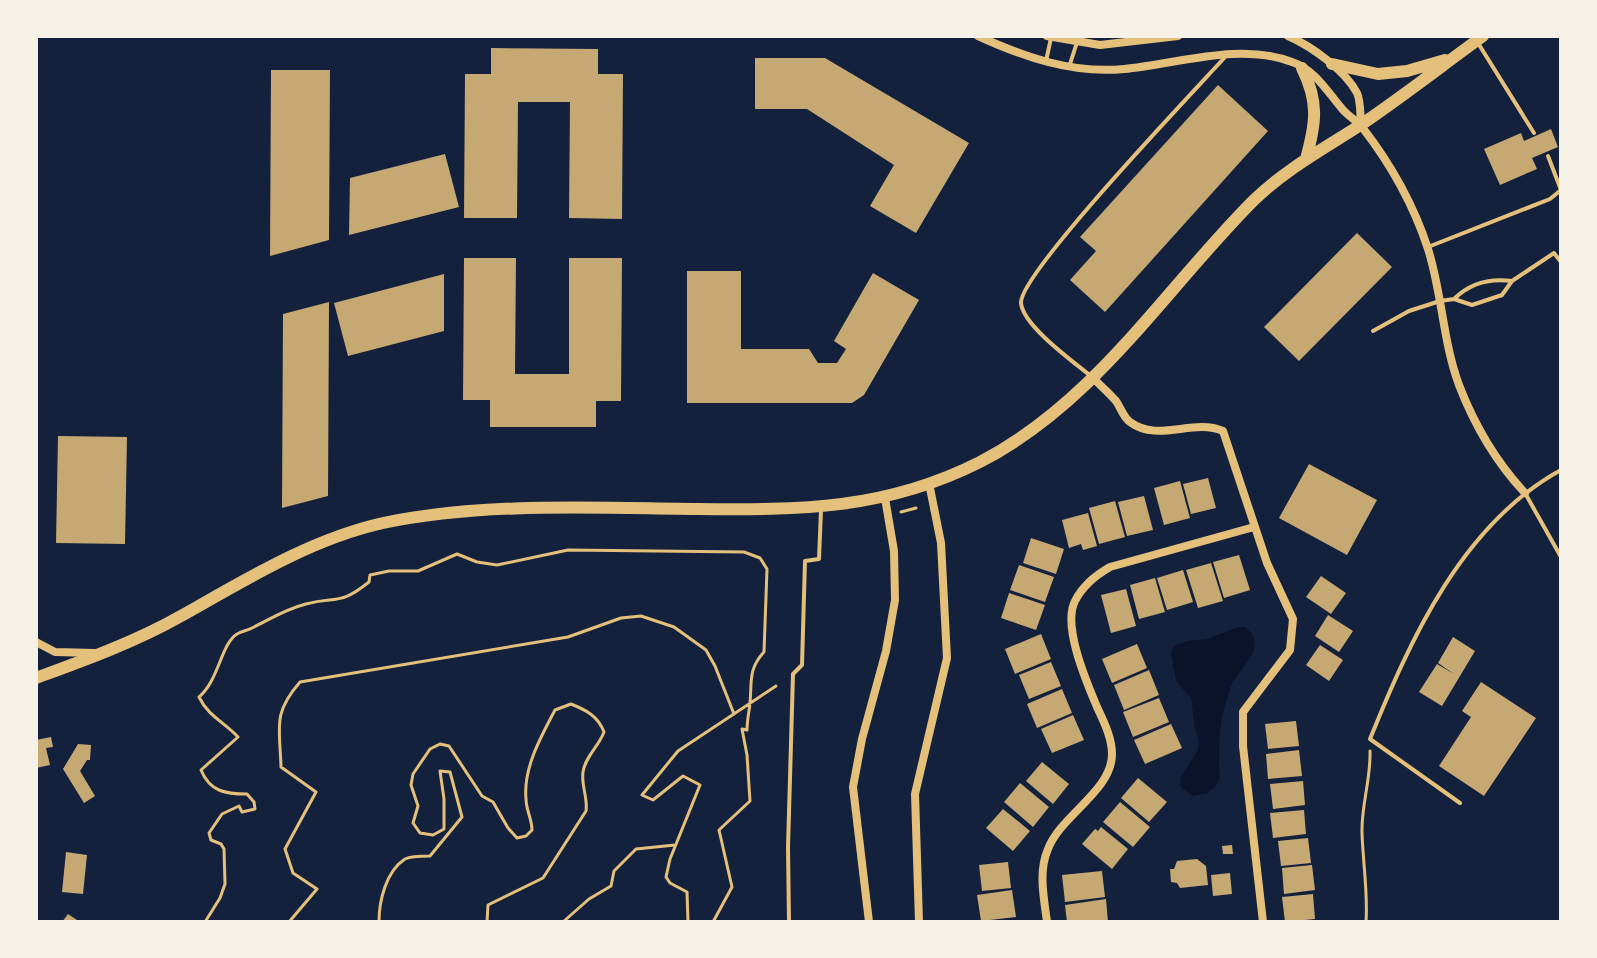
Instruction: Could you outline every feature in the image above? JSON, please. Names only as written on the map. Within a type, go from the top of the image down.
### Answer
[{"type":"main road","points":[[36,678],[135,639],[234,584],[283,561],[381,524],[486,510],[821,508],[885,498],[978,463],[1061,407],[1093,378],[1254,201],[1306,159],[1361,124],[1480,38]]},
{"type":"main road","points":[[1332,64],[1378,74],[1407,71],[1455,56]]},
{"type":"main road","points":[[1302,68],[1316,104],[1306,159]]},
{"type":"street","points":[[978,36],[1012,52],[1069,67],[1121,69],[1226,56],[1268,56],[1294,62],[1322,82],[1346,113],[1361,124],[1397,180],[1427,247],[1459,384],[1495,456],[1525,493]]},
{"type":"street","points":[[1050,37],[1098,40],[1178,36]]},
{"type":"street","points":[[1288,36],[1332,64],[1358,94],[1361,124]]},
{"type":"street","points":[[1093,378],[1116,401],[1127,420],[1142,428],[1158,432],[1194,428],[1223,431],[1267,563],[1293,619],[1290,650],[1243,712],[1243,746],[1263,922]]},
{"type":"street","points":[[919,922],[915,794],[947,658],[941,543],[929,483]]},
{"type":"street","points":[[869,922],[853,787],[895,600],[894,551],[885,498]]},
{"type":"street","points":[[1047,922],[1042,887],[1048,848],[1055,835],[1108,776],[1112,763],[1107,729],[1083,674],[1074,641],[1075,601],[1093,577],[1110,567],[1254,527]]},
{"type":"street","points":[[36,642],[55,652],[99,653]]},
{"type":"lane","points":[[1045,62],[1050,37]]},
{"type":"lane","points":[[1480,38],[1534,133]]},
{"type":"lane","points":[[1069,67],[1077,39]]},
{"type":"lane","points":[[1093,378],[1028,320],[1021,308],[1024,290],[1069,230],[1226,56]]},
{"type":"lane","points":[[1427,247],[1550,199],[1561,190],[1548,156]]},
{"type":"lane","points":[[1373,331],[1409,311],[1440,301],[1454,299],[1472,305],[1502,295],[1512,281],[1554,253],[1561,262]]},
{"type":"lane","points":[[1454,299],[1465,287],[1496,279],[1512,281]]},
{"type":"lane","points":[[1460,803],[1370,739],[1400,665],[1438,595],[1492,522],[1525,493],[1561,470]]},
{"type":"lane","points":[[1525,493],[1561,557]]},
{"type":"lane","points":[[789,922],[793,674],[802,665],[805,561],[819,559],[821,508]]},
{"type":"path","points":[[901,512],[916,508]]},
{"type":"path","points":[[205,922],[225,884],[224,849],[221,844],[211,840],[209,833],[222,814],[239,806],[242,812],[255,809],[254,802],[247,794],[229,794],[214,789],[205,782],[201,770],[238,737],[210,715],[199,697],[218,671],[224,651],[234,635],[288,609],[310,603],[341,601],[369,582],[370,575],[389,571],[418,571],[457,554],[477,562],[497,565],[568,550],[744,552],[760,558],[767,569],[764,652],[757,660],[749,682],[747,730],[742,729],[750,801],[719,830],[732,887],[713,922]]},
{"type":"path","points":[[289,922],[317,889],[293,873],[285,849],[316,792],[281,767],[281,737],[277,722],[286,698],[300,682],[568,637],[621,618],[641,616],[674,627],[706,650],[734,714]]},
{"type":"path","points":[[688,922],[687,892],[670,883],[666,877],[675,845],[700,785],[683,776],[653,800],[642,795],[678,751],[776,686]]},
{"type":"path","points":[[379,922],[379,911],[390,875],[407,858],[430,856],[462,817],[450,772],[440,771],[444,829],[433,835],[420,833],[413,823],[418,806],[411,785],[413,774],[430,749],[440,744],[449,746],[482,796],[493,802],[508,828],[517,838],[526,836],[532,830],[532,818],[526,802],[529,767],[555,710],[571,704],[600,721],[604,732],[599,746],[584,765],[582,776],[586,811],[543,878],[488,905],[487,922]]},
{"type":"path","points":[[1366,922],[1362,831],[1371,775],[1370,739]]},
{"type":"path","points":[[563,922],[589,899],[611,886],[614,871],[636,849],[675,845]]},
{"type":"water","points":[[1245,627],[1252,634],[1254,648],[1231,686],[1224,709],[1219,780],[1210,791],[1192,796],[1180,786],[1181,776],[1198,750],[1199,740],[1191,698],[1176,681],[1171,653],[1174,646],[1207,639]]},
{"type":"building","points":[[491,48],[598,49],[598,74],[623,74],[622,219],[569,218],[570,102],[518,102],[517,218],[464,218],[465,74],[491,74]]},
{"type":"building","points":[[755,58],[825,58],[969,143],[916,233],[870,206],[894,165],[807,109],[755,109]]},
{"type":"building","points":[[271,70],[330,70],[329,240],[270,256]]},
{"type":"building","points":[[1218,85],[1268,131],[1105,312],[1070,280],[1096,251],[1080,237]]},
{"type":"building","points":[[1551,129],[1558,147],[1532,158],[1537,169],[1500,185],[1484,149],[1521,133],[1524,141]]},
{"type":"building","points":[[445,154],[459,207],[349,235],[350,178]]},
{"type":"building","points":[[1357,233],[1392,267],[1299,361],[1264,327]]},
{"type":"building","points":[[464,258],[516,258],[515,374],[569,374],[569,258],[622,258],[621,401],[596,401],[596,427],[490,427],[490,400],[463,400]]},
{"type":"building","points":[[687,271],[741,271],[741,349],[809,349],[818,363],[837,363],[846,349],[834,341],[873,273],[919,300],[864,395],[852,403],[687,403]]},
{"type":"building","points":[[444,274],[444,331],[348,356],[334,303]]},
{"type":"building","points":[[329,302],[328,496],[282,508],[283,314]]},
{"type":"building","points":[[58,436],[127,437],[125,544],[56,543]]},
{"type":"building","points":[[1309,464],[1377,500],[1347,555],[1279,518]]},
{"type":"building","points":[[1208,478],[1216,508],[1191,514],[1183,484]]},
{"type":"building","points":[[1180,481],[1190,518],[1164,525],[1154,488]]},
{"type":"building","points":[[1144,496],[1153,530],[1127,536],[1118,502]]},
{"type":"building","points":[[1115,501],[1125,537],[1099,544],[1089,508]]},
{"type":"building","points":[[1088,513],[1097,546],[1083,550],[1081,544],[1069,548],[1062,520]]},
{"type":"building","points":[[1031,538],[1064,549],[1056,574],[1023,563]]},
{"type":"building","points":[[1239,555],[1250,590],[1224,598],[1213,562]]},
{"type":"building","points":[[1211,563],[1223,601],[1198,608],[1186,570]]},
{"type":"building","points":[[1019,565],[1054,577],[1045,602],[1010,590]]},
{"type":"building","points":[[1183,570],[1193,602],[1167,610],[1157,578]]},
{"type":"building","points":[[1321,576],[1346,593],[1331,614],[1306,597]]},
{"type":"building","points":[[1155,578],[1165,612],[1139,619],[1130,585]]},
{"type":"building","points":[[1126,589],[1136,626],[1111,633],[1101,595]]},
{"type":"building","points":[[1009,593],[1045,605],[1036,630],[1001,618]]},
{"type":"building","points":[[1328,615],[1353,631],[1339,652],[1315,636]]},
{"type":"building","points":[[1041,634],[1051,659],[1015,674],[1005,649]]},
{"type":"building","points":[[1453,637],[1475,651],[1442,706],[1419,692],[1437,664],[1454,674],[1438,663]]},
{"type":"building","points":[[1137,644],[1147,668],[1112,683],[1102,659]]},
{"type":"building","points":[[1320,645],[1343,660],[1329,681],[1306,665]]},
{"type":"building","points":[[1051,662],[1061,686],[1029,699],[1019,675]]},
{"type":"building","points":[[1149,670],[1159,695],[1124,710],[1114,685]]},
{"type":"building","points":[[1481,682],[1536,718],[1484,796],[1439,766],[1471,717],[1462,711]]},
{"type":"building","points":[[1062,689],[1072,713],[1037,728],[1027,704]]},
{"type":"building","points":[[1159,698],[1169,722],[1133,737],[1123,712]]},
{"type":"building","points":[[1073,715],[1084,740],[1052,753],[1041,729]]},
{"type":"building","points":[[1296,721],[1299,746],[1268,749],[1265,724]]},
{"type":"building","points":[[1171,724],[1182,748],[1145,764],[1134,740]]},
{"type":"building","points":[[51,737],[53,747],[46,748],[50,765],[36,768],[36,740]]},
{"type":"building","points":[[78,744],[91,745],[90,760],[80,771],[95,796],[84,803],[63,769]]},
{"type":"building","points":[[1299,750],[1302,776],[1268,779],[1266,754]]},
{"type":"building","points":[[1042,762],[1069,784],[1053,804],[1026,781]]},
{"type":"building","points":[[1138,778],[1167,802],[1149,822],[1121,798]]},
{"type":"building","points":[[1303,781],[1305,805],[1273,809],[1270,784]]},
{"type":"building","points":[[1020,783],[1049,807],[1033,827],[1004,802]]},
{"type":"building","points":[[1120,802],[1150,827],[1133,847],[1103,822]]},
{"type":"building","points":[[1003,809],[1030,831],[1013,851],[986,828]]},
{"type":"building","points":[[1304,810],[1306,834],[1273,838],[1270,813]]},
{"type":"building","points":[[1101,827],[1128,849],[1112,869],[1082,844],[1095,829],[1098,831]]},
{"type":"building","points":[[1308,838],[1311,863],[1281,866],[1278,841]]},
{"type":"building","points":[[1232,845],[1233,854],[1223,854],[1222,846]]},
{"type":"building","points":[[66,852],[87,855],[83,894],[62,892]]},
{"type":"building","points":[[1197,859],[1206,866],[1208,885],[1180,888],[1177,883],[1171,882],[1170,869],[1174,869],[1177,861]]},
{"type":"building","points":[[1008,862],[1011,888],[982,891],[979,865]]},
{"type":"building","points":[[1312,865],[1315,890],[1284,894],[1282,868]]},
{"type":"building","points":[[1102,871],[1105,897],[1065,902],[1062,875]]},
{"type":"building","points":[[1230,873],[1232,894],[1213,896],[1211,875]]},
{"type":"building","points":[[1012,890],[1016,917],[981,921],[977,895]]},
{"type":"building","points":[[1313,894],[1315,919],[1285,922],[1282,897]]},
{"type":"building","points":[[1106,899],[1108,922],[1067,922],[1065,905]]},
{"type":"building","points":[[68,914],[80,922],[62,922]]}]
